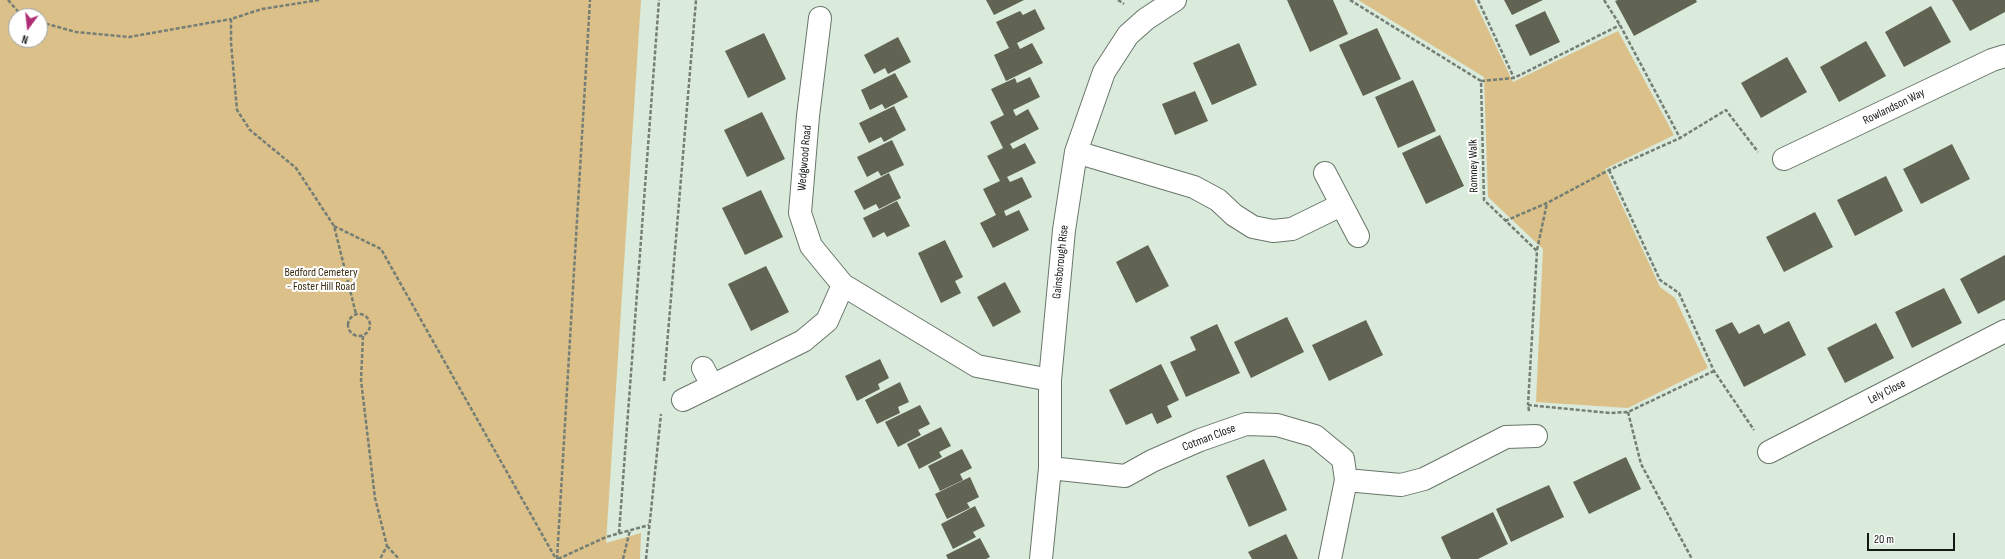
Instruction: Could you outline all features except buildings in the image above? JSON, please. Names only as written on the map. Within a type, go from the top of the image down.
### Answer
[{"type":"street","name":"Gainsborough Rise","points":[[1041,559],[1050,468],[1050,380],[1064,230],[1076,152],[1104,72],[1128,35],[1146,19],[1175,0]]},
{"type":"street","name":"Wedgwood Road","points":[[820,18],[808,116],[800,213],[811,246],[843,285],[977,366],[1050,380]]},
{"type":"street","name":"Rowlandson Way","points":[[1784,160],[1992,60],[2005,56]]},
{"type":"street","points":[[1076,152],[1194,187],[1218,200],[1234,215],[1253,227],[1273,231],[1292,230],[1341,205]]},
{"type":"street","points":[[1325,173],[1358,236]]},
{"type":"street","points":[[683,400],[707,377],[803,341],[827,321],[843,285]]},
{"type":"street","name":"Lely Close","points":[[1769,452],[2005,331]]},
{"type":"street","name":"Cotman Close","points":[[1050,468],[1125,476],[1152,461],[1200,440],[1246,424],[1277,425],[1315,436],[1344,459],[1346,480],[1330,559]]},
{"type":"street","points":[[1346,480],[1401,485],[1424,479],[1506,437],[1536,436]]},
{"type":"path","points":[[8,0],[15,8]]},
{"type":"path","points":[[48,24],[76,32],[129,37],[231,19],[262,9],[319,0]]},
{"type":"path","points":[[557,559],[590,0]]},
{"type":"path","points":[[619,533],[659,0]]},
{"type":"path","points":[[664,384],[696,0]]},
{"type":"path","points":[[1350,0],[1481,81],[1514,78],[1620,25]]},
{"type":"path","points":[[1478,0],[1514,78]]},
{"type":"path","points":[[1604,0],[1620,25],[1680,138]]},
{"type":"path","points":[[231,19],[231,43],[237,110],[250,130],[296,168],[334,226],[356,314]]},
{"type":"path","name":"Romney Walk","points":[[1481,81],[1484,200],[1537,251]]},
{"type":"path","points":[[1505,221],[1546,203],[1609,170],[1680,138],[1726,110],[1770,168],[1784,160]]},
{"type":"path","points":[[1609,170],[1660,280],[1679,293],[1714,371],[1769,452]]},
{"type":"path","points":[[1536,436],[1528,405],[1537,251],[1546,203]]},
{"type":"path","points":[[334,226],[381,249],[557,559]]},
{"type":"path","points":[[356,314],[364,315],[371,324],[369,332],[363,336],[356,336],[348,329],[350,318],[356,314]]},
{"type":"path","points":[[363,336],[361,380],[375,498],[387,546],[399,559]]},
{"type":"path","points":[[1528,405],[1610,413],[1628,412],[1714,371]]},
{"type":"path","points":[[646,559],[662,408]]},
{"type":"path","points":[[1628,412],[1641,464],[1692,559]]},
{"type":"path","points":[[557,559],[619,533],[650,525]]},
{"type":"path","points":[[623,559],[630,530]]},
{"type":"path","points":[[380,559],[387,546]]},
{"type":"green space","name":"Bedford Cemetery - Foster Hill Road","points":[[0,0],[641,0],[606,543],[641,533],[640,559],[0,559]]},
{"type":"green space","points":[[1358,0],[1474,0],[1513,82],[1618,31],[1674,135],[1605,169],[1660,287],[1675,298],[1708,368],[1628,408],[1536,402],[1543,249],[1488,197],[1484,77]]}]
